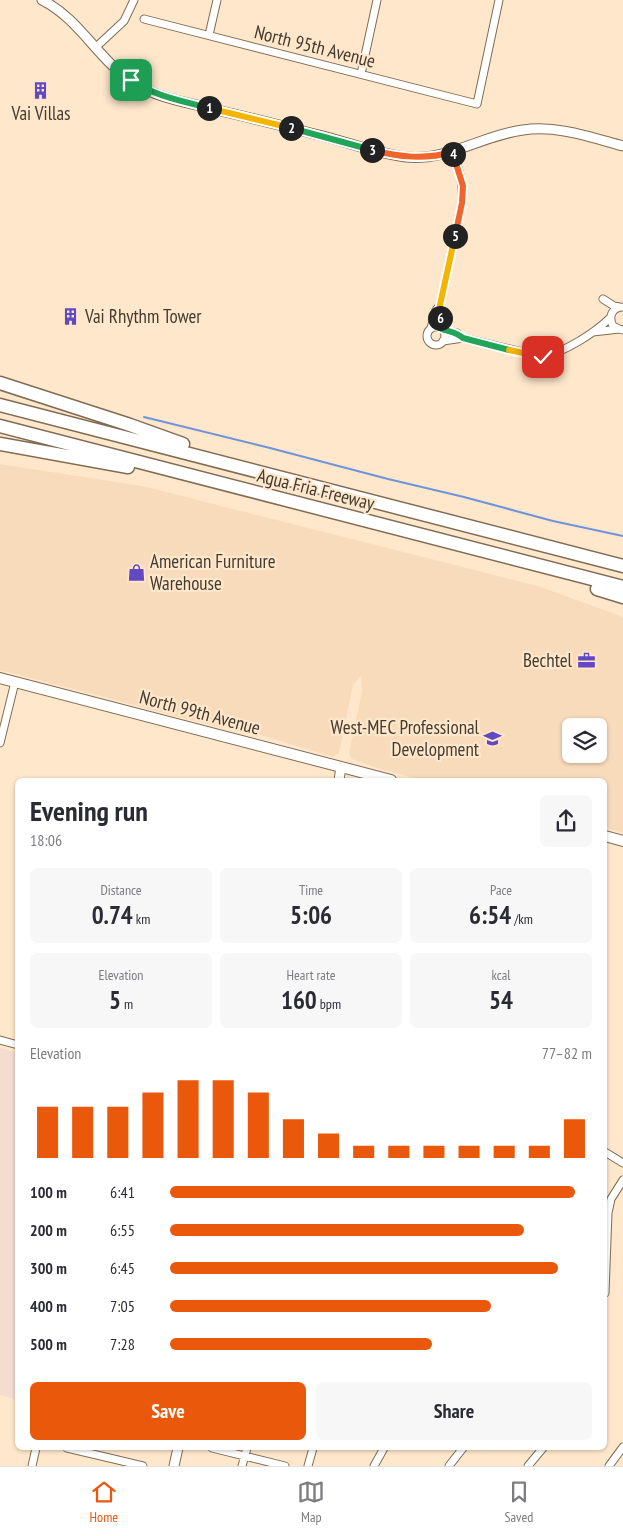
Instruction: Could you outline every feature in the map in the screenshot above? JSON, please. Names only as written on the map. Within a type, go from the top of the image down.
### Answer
[{"type":"highway","points":[[0,383],[130,425],[248,468]]},
{"type":"highway","name":"Agua Fria Freeway","points":[[0,405],[623,566]]},
{"type":"highway","name":"Agua Fria Freeway","points":[[0,426],[623,587]]},
{"type":"highway","points":[[0,444],[145,470],[179,479],[244,489]]},
{"type":"highway","points":[[515,537],[562,544],[623,558]]},
{"type":"highway","points":[[510,558],[556,576],[623,597]]},
{"type":"main road","name":"North 99th Avenue","points":[[0,678],[385,778]]},
{"type":"main road","points":[[607,837],[623,841]]},
{"type":"street","points":[[42,0],[60,11],[94,48],[126,77],[143,88],[162,96],[389,154],[424,157],[452,152],[510,132],[535,128],[564,130],[623,146]]},
{"type":"street","points":[[94,48],[124,21],[134,0]]},
{"type":"street","points":[[209,35],[217,0]]},
{"type":"street","points":[[361,74],[377,0]]},
{"type":"street","name":"North 95th Avenue","points":[[144,19],[477,104],[499,0]]},
{"type":"street","points":[[443,341],[444,334],[441,328],[440,305],[463,193],[461,179],[452,152]]},
{"type":"street","points":[[621,329],[613,326],[611,316],[603,299],[614,306],[622,307]]},
{"type":"street","points":[[440,305],[436,310],[431,328],[427,334],[429,342],[436,345],[443,341],[463,338],[543,357],[554,354],[593,332],[622,307]]},
{"type":"street","points":[[431,328],[441,328],[457,333],[463,338]]},
{"type":"street","points":[[593,332],[621,329]]},
{"type":"street","points":[[0,743],[15,682]]},
{"type":"street","points":[[338,778],[341,766]]},
{"type":"street","points":[[0,1040],[15,1044]]},
{"type":"street","points":[[607,1153],[623,1163]]},
{"type":"street","points":[[607,1240],[608,1213],[612,1199],[623,1180]]},
{"type":"street","points":[[608,1466],[623,1447]]},
{"type":"street","points":[[32,1466],[36,1450]]},
{"type":"street","points":[[75,1450],[143,1466]]},
{"type":"street","points":[[174,1466],[178,1450]]},
{"type":"street","points":[[220,1450],[285,1466]]},
{"type":"street","points":[[242,1466],[246,1450]]},
{"type":"street","points":[[308,1466],[312,1450]]},
{"type":"street","points":[[374,1466],[383,1450]]},
{"type":"street","points":[[449,1466],[461,1450]]},
{"type":"street","points":[[528,1466],[540,1450]]},
{"type":"street","points":[[102,1466],[104,1457]]},
{"type":"shaded area","points":[[0,464],[142,486],[538,586],[623,617],[623,833],[607,829],[607,778],[414,778],[352,759],[349,754],[362,691],[361,676],[353,685],[339,753],[333,757],[227,726],[222,728],[0,670]]},
{"type":"shaded area","points":[[0,1048],[15,1052],[15,1399],[0,1395]]},
{"type":"waterway","points":[[144,417],[553,521],[623,536]]},
{"type":"place","name":"Vai Villas","points":[[41,90]]},
{"type":"place","name":"Vai Rhythm Tower","points":[[71,316]]},
{"type":"place","name":"American Furniture Warehouse","points":[[136,572]]},
{"type":"place","name":"Bechtel","points":[[586,660]]},
{"type":"place","name":"West-MEC Professional Development","points":[[493,738]]},
{"type":"route","points":[[131,80],[143,88],[162,96],[389,154],[424,157],[452,152],[463,186],[463,193],[440,305],[440,328],[457,333],[463,338],[543,357]]}]
